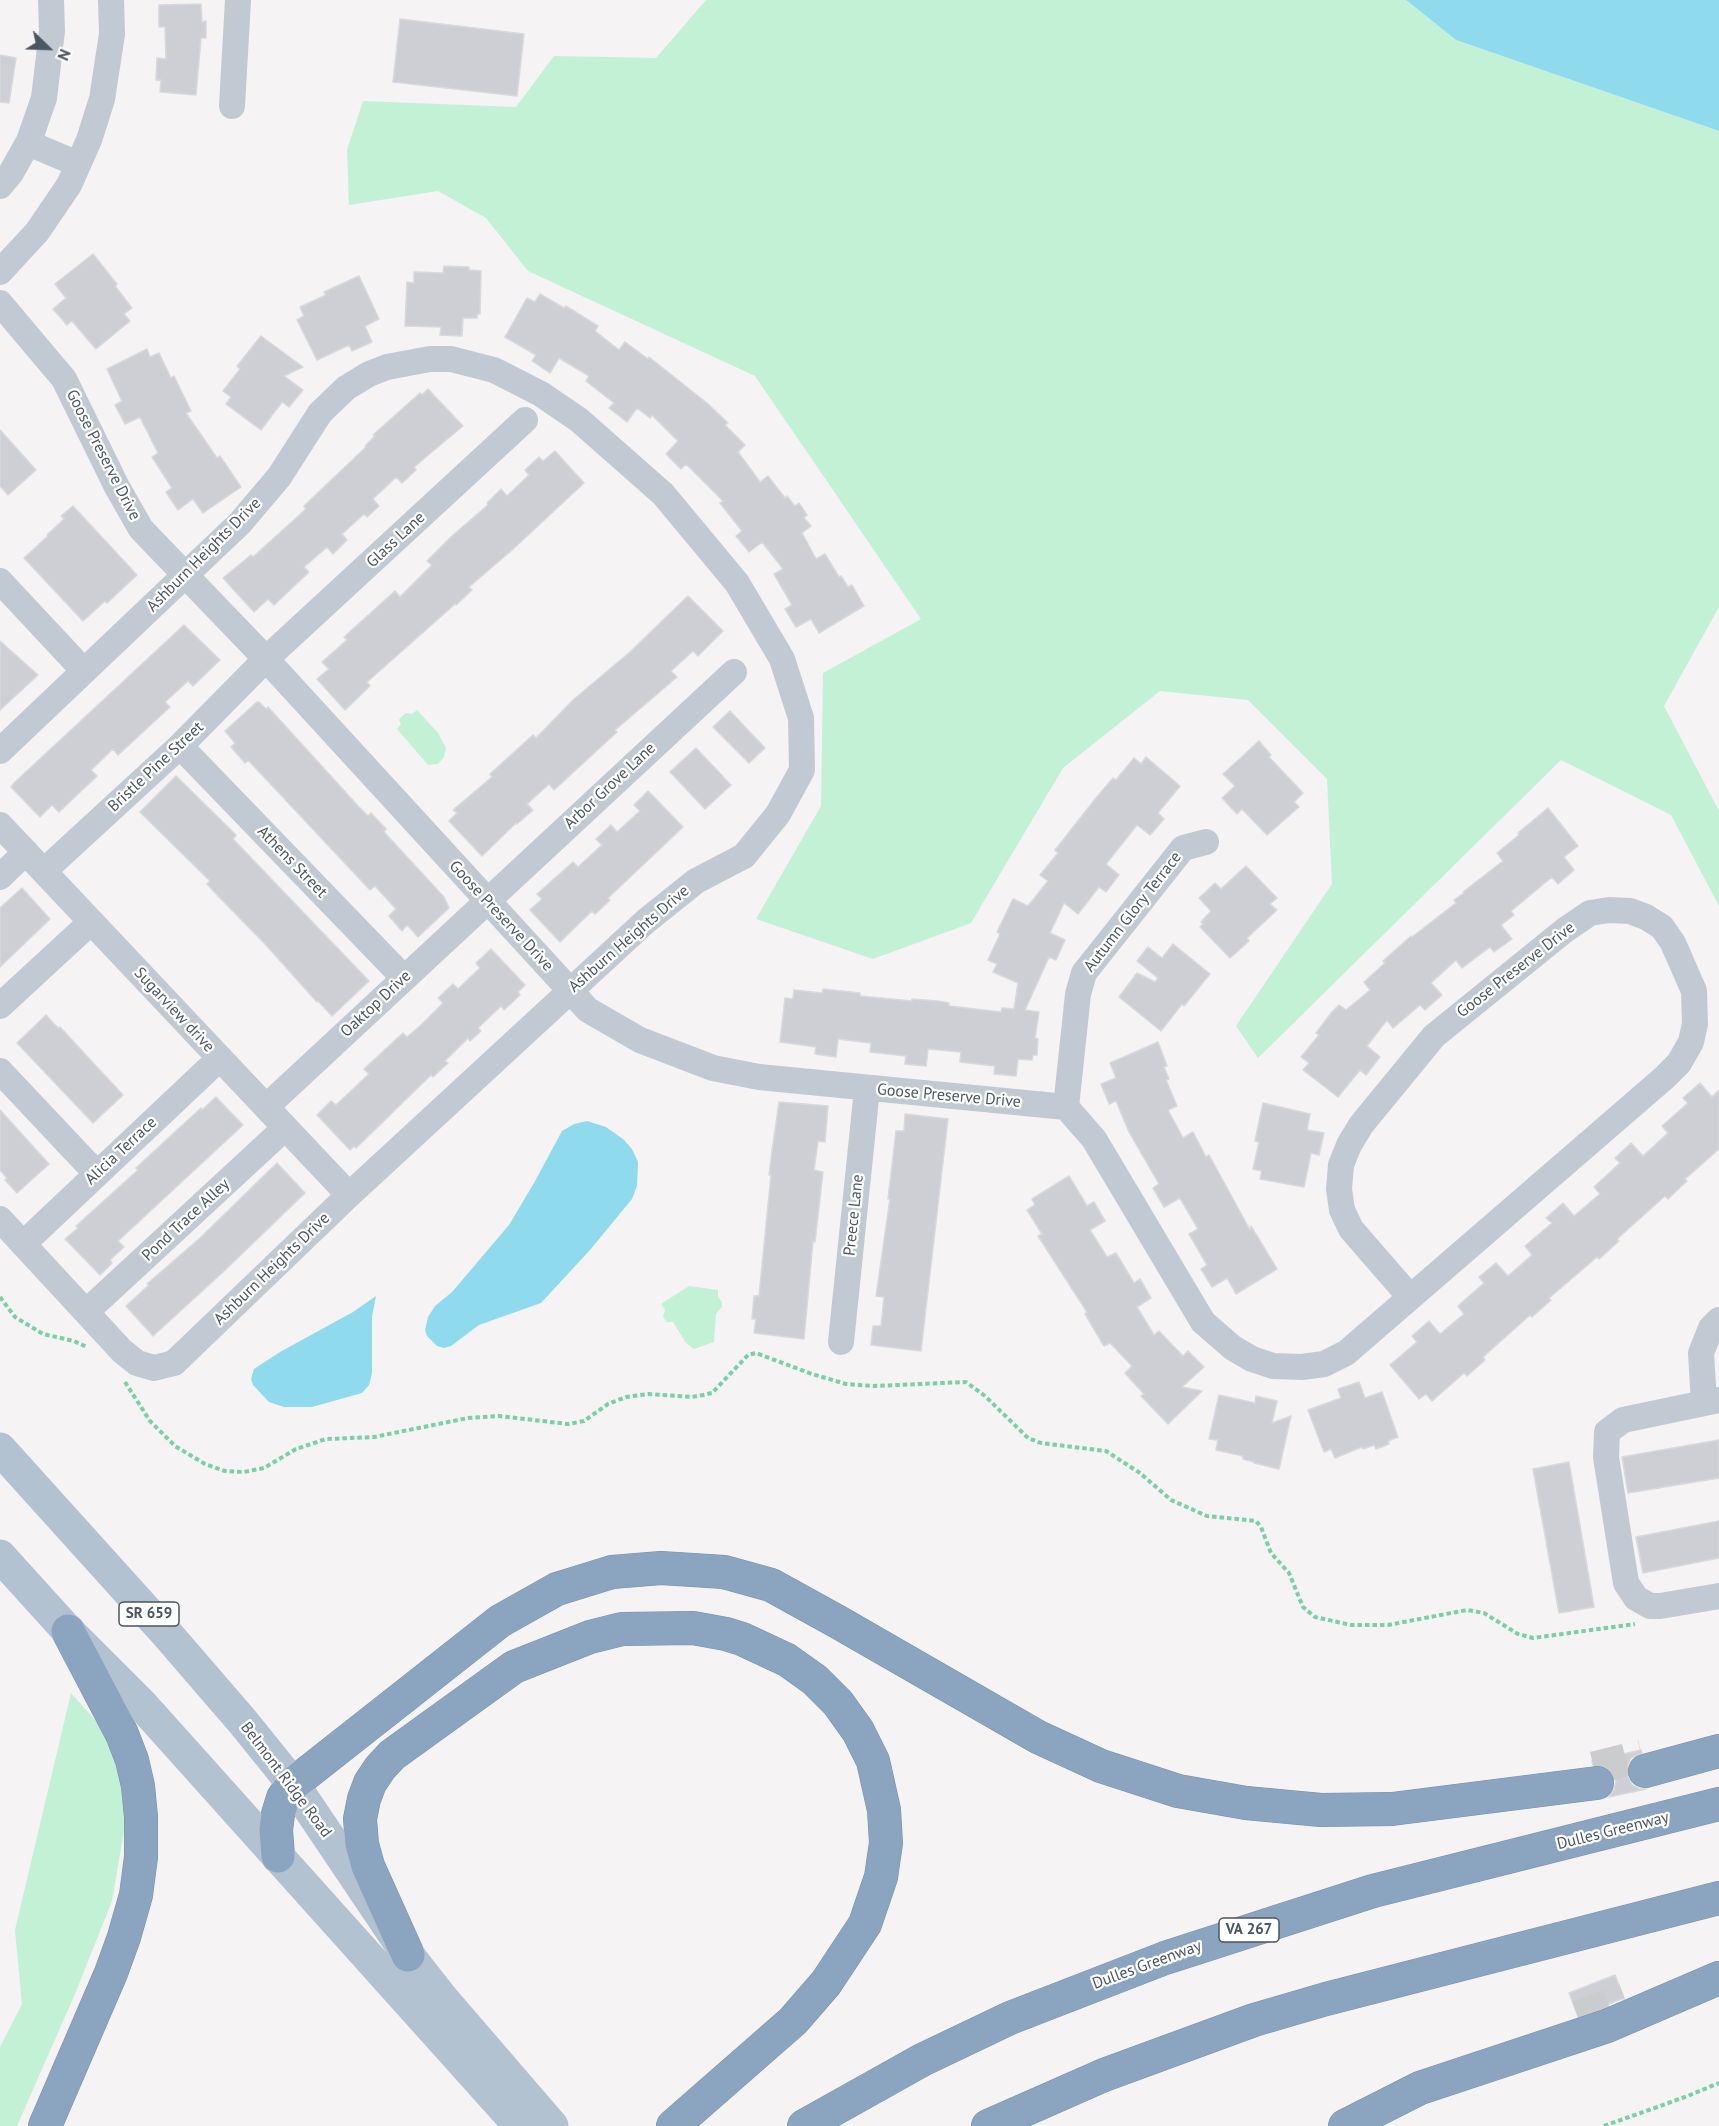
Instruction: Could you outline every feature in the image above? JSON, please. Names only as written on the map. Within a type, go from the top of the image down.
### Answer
[{"type":"highway","points":[[278,1856],[276,1830],[278,1814],[283,1798],[293,1784],[500,1622],[557,1589],[612,1572],[661,1568],[724,1572],[771,1585],[1038,1737],[1101,1766],[1178,1791],[1246,1803],[1321,1810],[1392,1809],[1537,1791],[1596,1775]]},
{"type":"highway","points":[[408,1955],[372,1874],[362,1844],[360,1819],[364,1799],[370,1783],[392,1755],[514,1667],[590,1637],[622,1629],[693,1628],[726,1634],[787,1660],[815,1680],[838,1703],[858,1731],[873,1761],[885,1810],[886,1843],[881,1877],[864,1924],[826,1983],[793,2021],[674,2126]]},
{"type":"highway","points":[[45,2126],[114,1964],[136,1895],[141,1857],[141,1817],[138,1786],[132,1760],[123,1734],[68,1631]]},
{"type":"highway","points":[[1644,1763],[1708,1754]]},
{"type":"highway","name":"Dulles Greenway","points":[[804,2126],[873,2086],[964,2040],[1053,2001],[1165,1958],[1373,1891],[1719,1804]]},
{"type":"highway","points":[[988,2126],[1104,2075],[1254,2020],[1326,1999],[1719,1898]]},
{"type":"highway","points":[[1345,2126],[1420,2088],[1607,2026],[1719,1978]]},
{"type":"highway","points":[[1625,2000],[1665,2001]]},
{"type":"highway","points":[[1507,2059],[1550,2027],[1578,2017]]},
{"type":"main road","name":"Belmont Ridge Road","points":[[0,1449],[243,1722],[293,1784],[408,1955],[440,1996],[552,2126]]},
{"type":"main road","points":[[0,1556],[68,1631],[143,1706],[520,2126]]},
{"type":"street","points":[[0,186],[29,141],[44,98],[52,31],[51,0]]},
{"type":"street","points":[[0,272],[37,232],[69,185],[89,140],[102,99],[112,34],[111,0]]},
{"type":"street","points":[[232,106],[238,0]]},
{"type":"street","points":[[29,141],[78,164]]},
{"type":"street","name":"Goose Preserve Drive","points":[[0,303],[64,380],[117,487],[141,529],[266,659],[588,1010],[640,1040],[713,1068],[759,1077],[867,1089],[1066,1107],[1094,1139],[1203,1322],[1233,1348],[1252,1359],[1274,1366],[1302,1367],[1324,1364],[1346,1353],[1679,1063],[1691,1042],[1695,1024],[1694,991],[1673,944],[1662,927],[1646,916],[1630,911],[1609,910],[1590,913],[1564,930],[1434,1036],[1354,1135],[1341,1165],[1339,1189],[1342,1210],[1351,1229],[1410,1297]]},
{"type":"street","name":"Ashburn Heights Drive","points":[[0,751],[247,516],[279,477],[320,413],[346,388],[369,374],[387,367],[418,361],[451,359],[494,370],[524,385],[579,420],[663,494],[737,583],[782,659],[801,718],[802,770],[778,814],[744,856],[696,881],[646,921],[349,1195],[174,1363],[154,1368],[137,1363],[122,1351],[0,1219]]},
{"type":"street","name":"Glass Lane","points":[[266,659],[525,420]]},
{"type":"street","points":[[0,581],[84,671]]},
{"type":"street","name":"Bristle Pine Street","points":[[44,871],[180,746],[266,659]]},
{"type":"street","name":"Arbor Grove Lane","points":[[487,901],[734,672]]},
{"type":"street","name":"Athens Street","points":[[180,746],[404,978]]},
{"type":"street","name":"Sugarview drive","points":[[0,825],[349,1195]]},
{"type":"street","name":"Autumn Glory Terrace","points":[[1066,1107],[1078,994],[1084,973],[1183,848],[1206,842]]},
{"type":"street","points":[[0,877],[26,852]]},
{"type":"street","name":"Oaktop Drive","points":[[266,1107],[487,901]]},
{"type":"street","points":[[0,1006],[91,922]]},
{"type":"street","name":"Alicia Terrace","points":[[23,1244],[220,1058]]},
{"type":"street","points":[[0,1071],[97,1174]]},
{"type":"street","name":"Preece Lane","points":[[842,1342],[867,1089]]},
{"type":"street","name":"Pond Trace Alley","points":[[86,1312],[285,1128]]},
{"type":"street","points":[[1719,1320],[1711,1328],[1701,1353],[1711,1402],[1623,1420],[1608,1432],[1606,1457],[1626,1583],[1636,1598],[1650,1606],[1660,1606],[1719,1596]]},
{"type":"path","points":[[0,1297],[15,1317],[43,1334],[92,1348]]},
{"type":"path","points":[[123,1379],[150,1421],[175,1446],[205,1464],[225,1471],[244,1472],[264,1467],[296,1449],[326,1439],[374,1437],[468,1418],[499,1416],[568,1424],[584,1421],[608,1404],[626,1397],[648,1394],[692,1397],[712,1393],[748,1355],[756,1353],[846,1384],[874,1386],[966,1382],[985,1396],[1028,1438],[1041,1443],[1106,1451],[1140,1473],[1171,1500],[1206,1515],[1256,1521],[1261,1527],[1270,1553],[1290,1573],[1303,1607],[1315,1617],[1351,1625],[1389,1625],[1467,1610],[1485,1613],[1518,1634],[1533,1638],[1646,1623]]},
{"type":"path","points":[[1604,2126],[1719,2083]]},
{"type":"green space","points":[[706,0],[1406,0],[1456,40],[1719,131],[1719,607],[1664,706],[1719,811],[1719,906],[1671,815],[1561,760],[1258,1058],[1236,1026],[1332,884],[1327,779],[1248,700],[1160,691],[1063,768],[971,923],[873,959],[756,919],[821,806],[823,673],[921,619],[755,376],[528,271],[486,218],[438,191],[349,205],[347,150],[363,101],[516,107],[554,56],[656,58]]},
{"type":"green space","points":[[417,710],[438,733],[446,748],[444,757],[438,764],[428,765],[397,729],[401,724],[399,720],[401,717]]},
{"type":"green space","points":[[689,1286],[718,1290],[718,1297],[722,1302],[722,1307],[716,1314],[714,1342],[694,1349],[686,1343],[673,1322],[667,1322],[663,1317],[665,1310],[661,1304]]},
{"type":"green space","points":[[71,1693],[114,1741],[127,1813],[112,1901],[75,1994],[17,2126],[0,2126],[0,2047],[22,2004],[15,1930]]},
{"type":"water","points":[[1406,0],[1719,0],[1719,131],[1456,40]]},
{"type":"water","points":[[587,1121],[606,1127],[623,1139],[632,1149],[638,1162],[637,1186],[632,1199],[590,1250],[541,1303],[479,1325],[451,1346],[444,1348],[437,1346],[427,1336],[425,1330],[428,1317],[435,1306],[452,1292],[509,1225],[562,1131],[574,1124]]},
{"type":"water","points":[[376,1296],[372,1317],[372,1373],[369,1385],[362,1393],[312,1407],[284,1407],[269,1402],[253,1385],[251,1379],[254,1369],[353,1312]]},
{"type":"building","points":[[201,4],[202,22],[206,21],[206,38],[201,38],[196,95],[160,92],[161,80],[156,80],[157,58],[166,59],[165,27],[159,27],[159,5]]},
{"type":"building","points":[[400,19],[524,34],[517,96],[393,82]]},
{"type":"building","points":[[0,55],[16,58],[9,103],[0,102]]},
{"type":"building","points":[[93,254],[117,284],[115,286],[132,308],[124,314],[130,321],[96,349],[72,321],[67,325],[53,309],[66,298],[55,284]]},
{"type":"building","points":[[444,266],[469,267],[469,270],[481,271],[480,314],[477,314],[477,318],[463,318],[462,336],[440,335],[441,327],[405,326],[407,282],[414,283],[414,272],[443,273]]},
{"type":"building","points":[[359,276],[379,319],[365,326],[372,342],[352,351],[349,345],[317,360],[297,320],[304,316],[300,307],[326,295],[324,292]]},
{"type":"building","points":[[540,294],[564,308],[566,306],[598,326],[595,331],[619,350],[625,342],[648,359],[649,357],[728,423],[725,425],[745,445],[738,452],[760,482],[768,476],[785,498],[787,496],[795,506],[799,503],[807,515],[804,518],[811,526],[802,533],[816,559],[825,554],[839,577],[841,576],[848,587],[852,585],[864,606],[819,633],[811,619],[796,627],[785,609],[792,605],[774,574],[783,569],[762,542],[749,552],[736,536],[742,531],[720,503],[723,501],[686,464],[681,469],[666,454],[678,441],[652,415],[650,418],[637,408],[627,422],[609,408],[614,403],[586,381],[589,376],[559,358],[550,373],[532,361],[536,355],[505,337],[527,298],[535,302]]},
{"type":"building","points":[[261,336],[303,367],[284,376],[303,390],[289,407],[282,402],[261,430],[226,404],[231,397],[223,391],[240,369],[237,366]]},
{"type":"building","points":[[147,349],[150,357],[159,353],[171,378],[174,376],[191,411],[186,413],[217,458],[220,456],[241,487],[203,513],[193,499],[178,510],[166,492],[172,488],[152,457],[158,453],[140,417],[125,424],[115,405],[122,401],[107,369]]},
{"type":"building","points":[[428,389],[463,426],[414,467],[416,470],[402,483],[396,477],[373,499],[379,506],[367,517],[364,514],[342,534],[347,540],[333,554],[327,547],[304,567],[309,572],[274,605],[268,599],[254,612],[223,578],[251,555],[253,557],[306,509],[304,506],[366,447],[375,436],[373,435],[420,393],[422,395]]},
{"type":"building","points":[[0,430],[36,470],[8,495],[0,486]]},
{"type":"building","points":[[555,451],[584,483],[469,587],[472,590],[456,605],[367,682],[370,686],[345,710],[317,679],[329,669],[322,662],[347,640],[344,637],[395,591],[400,597],[432,565],[427,561],[488,505],[487,503],[501,489],[507,496],[529,475],[525,470],[539,457],[543,461]]},
{"type":"building","points":[[73,506],[137,575],[107,603],[105,601],[83,621],[24,558],[48,536],[64,519],[61,516]]},
{"type":"building","points":[[688,596],[723,631],[698,656],[693,651],[671,671],[677,677],[615,730],[617,732],[554,790],[549,784],[527,804],[533,810],[482,856],[449,821],[457,813],[453,810],[492,777],[490,774],[533,735],[536,738],[573,700],[630,652]]},
{"type":"building","points":[[184,625],[220,660],[193,686],[188,681],[165,702],[170,707],[118,755],[113,749],[91,770],[97,776],[59,812],[52,805],[40,817],[11,787],[14,783]]},
{"type":"building","points":[[0,641],[38,675],[0,710]]},
{"type":"building","points":[[257,702],[266,709],[268,707],[368,816],[371,813],[386,829],[384,832],[444,897],[449,908],[418,937],[407,925],[402,931],[389,916],[396,909],[375,886],[370,890],[248,760],[245,763],[231,747],[235,743],[225,731]]},
{"type":"building","points":[[730,711],[765,748],[749,763],[713,727]]},
{"type":"building","points":[[1259,741],[1271,755],[1269,757],[1303,793],[1294,802],[1299,807],[1267,835],[1242,809],[1237,814],[1222,798],[1235,786],[1223,774]]},
{"type":"building","points":[[696,748],[731,785],[705,809],[670,772]]},
{"type":"building","points":[[1146,757],[1180,786],[1158,813],[1164,819],[1150,835],[1137,825],[1106,864],[1119,875],[1106,892],[1099,887],[1078,914],[1064,903],[1050,933],[1065,940],[1056,960],[1049,957],[1025,1010],[1039,1012],[1035,1038],[1038,1039],[1037,1055],[1033,1055],[1032,1060],[1018,1059],[1016,1076],[994,1074],[995,1066],[960,1062],[961,1052],[928,1049],[926,1066],[905,1064],[906,1056],[870,1052],[871,1043],[838,1039],[836,1057],[815,1054],[816,1047],[780,1042],[785,998],[793,999],[794,990],[822,993],[823,989],[860,993],[860,996],[938,1001],[949,1003],[949,1006],[1001,1012],[1002,1008],[1014,1009],[1018,983],[993,972],[997,964],[988,960],[1000,934],[997,932],[1013,899],[1028,906],[1048,881],[1040,875],[1058,853],[1055,850],[1096,798],[1113,778],[1116,780],[1134,758],[1141,764]]},
{"type":"building","points":[[176,776],[236,835],[233,839],[369,981],[332,1016],[207,884],[210,881],[140,812]]},
{"type":"building","points":[[648,791],[683,827],[608,898],[610,900],[595,914],[592,911],[560,942],[530,910],[542,899],[537,894],[573,862],[578,867],[602,845],[596,839],[611,825],[617,832],[640,811],[634,805]]},
{"type":"building","points":[[1548,808],[1578,846],[1564,857],[1574,870],[1558,884],[1552,877],[1511,911],[1514,915],[1501,925],[1512,939],[1494,952],[1490,947],[1462,968],[1456,960],[1431,983],[1442,995],[1425,1010],[1420,1005],[1393,1028],[1387,1020],[1367,1046],[1380,1057],[1366,1075],[1360,1070],[1338,1097],[1303,1070],[1309,1063],[1301,1057],[1319,1035],[1316,1033],[1332,1012],[1339,1005],[1346,1010],[1370,990],[1364,982],[1385,963],[1383,961],[1411,936],[1456,903],[1454,900],[1503,861],[1497,853]]},
{"type":"building","points":[[1246,866],[1277,898],[1270,904],[1277,910],[1247,938],[1249,941],[1230,958],[1200,927],[1203,924],[1201,922],[1211,911],[1199,898],[1215,883],[1221,889]]},
{"type":"building","points":[[22,888],[50,919],[0,967],[0,908]]},
{"type":"building","points":[[1173,944],[1210,974],[1161,1031],[1119,997],[1137,973],[1155,982],[1158,978],[1137,961],[1148,947],[1162,958]]},
{"type":"building","points":[[491,949],[525,985],[518,992],[520,995],[504,1010],[501,1006],[478,1028],[481,1031],[470,1041],[468,1038],[445,1061],[448,1063],[433,1077],[431,1075],[356,1148],[354,1146],[350,1150],[317,1115],[331,1101],[336,1105],[369,1074],[364,1069],[403,1033],[407,1037],[420,1026],[443,1003],[438,998],[453,984],[458,989],[480,968],[476,963]]},
{"type":"building","points":[[46,1015],[123,1095],[93,1123],[17,1043]]},
{"type":"building","points":[[1158,1042],[1167,1066],[1164,1067],[1169,1079],[1166,1080],[1177,1106],[1168,1110],[1183,1138],[1193,1132],[1206,1157],[1209,1155],[1250,1230],[1251,1226],[1277,1269],[1236,1294],[1227,1278],[1212,1287],[1201,1269],[1207,1265],[1189,1234],[1198,1229],[1180,1198],[1164,1207],[1153,1188],[1159,1184],[1129,1132],[1116,1101],[1109,1104],[1101,1084],[1116,1078],[1110,1063]]},
{"type":"building","points":[[1700,1083],[1712,1097],[1719,1090],[1719,1149],[1685,1179],[1687,1181],[1668,1199],[1665,1196],[1617,1239],[1619,1241],[1599,1259],[1597,1257],[1549,1298],[1551,1300],[1532,1317],[1530,1315],[1483,1357],[1485,1360],[1467,1376],[1464,1373],[1432,1401],[1426,1394],[1419,1399],[1390,1365],[1417,1342],[1412,1336],[1429,1321],[1440,1334],[1464,1314],[1458,1306],[1484,1283],[1479,1277],[1496,1263],[1508,1276],[1532,1255],[1525,1246],[1552,1223],[1546,1218],[1563,1203],[1574,1216],[1600,1194],[1594,1187],[1620,1163],[1615,1158],[1631,1143],[1643,1156],[1668,1133],[1662,1126],[1688,1103],[1683,1098]]},
{"type":"building","points":[[216,1097],[243,1125],[118,1241],[124,1247],[110,1260],[112,1263],[100,1275],[65,1239],[78,1228],[76,1226],[138,1170],[136,1168]]},
{"type":"building","points":[[779,1102],[828,1106],[825,1142],[818,1141],[814,1170],[823,1172],[815,1242],[813,1241],[804,1339],[754,1333],[756,1319],[752,1319],[754,1296],[759,1296],[771,1175],[769,1175]]},
{"type":"building","points":[[1263,1103],[1310,1114],[1307,1130],[1324,1133],[1319,1155],[1311,1153],[1304,1187],[1260,1179],[1262,1171],[1253,1169],[1259,1142],[1255,1141]]},
{"type":"building","points":[[0,1110],[49,1164],[17,1193],[5,1180],[7,1178],[0,1170]]},
{"type":"building","points":[[905,1114],[948,1119],[921,1351],[871,1345],[873,1326],[881,1326],[884,1297],[876,1296],[890,1199],[888,1199],[896,1131],[904,1131]]},
{"type":"building","points":[[277,1163],[305,1193],[153,1336],[126,1306]]},
{"type":"building","points":[[1069,1176],[1087,1206],[1094,1202],[1105,1221],[1090,1230],[1107,1257],[1116,1253],[1134,1283],[1140,1279],[1151,1298],[1137,1307],[1154,1335],[1159,1331],[1183,1356],[1188,1351],[1204,1367],[1182,1387],[1202,1391],[1168,1424],[1141,1396],[1144,1394],[1125,1373],[1132,1366],[1110,1343],[1104,1346],[1085,1314],[1087,1312],[1038,1236],[1042,1234],[1027,1210],[1035,1205],[1032,1199]]},
{"type":"building","points":[[1359,1382],[1365,1398],[1382,1392],[1398,1437],[1388,1441],[1389,1444],[1376,1449],[1374,1445],[1363,1449],[1362,1447],[1335,1458],[1331,1449],[1324,1452],[1308,1410],[1341,1398],[1338,1389]]},
{"type":"building","points":[[1219,1395],[1255,1403],[1256,1396],[1277,1401],[1272,1423],[1291,1416],[1279,1469],[1254,1463],[1243,1459],[1243,1456],[1216,1450],[1218,1440],[1209,1439]]},
{"type":"building","points":[[1719,1440],[1719,1478],[1628,1493],[1622,1457]]},
{"type":"building","points":[[1569,1462],[1594,1607],[1559,1613],[1533,1469]]},
{"type":"building","points":[[1719,1521],[1719,1558],[1643,1573],[1636,1537]]},
{"type":"building","points":[[1641,1750],[1642,1753],[1631,1758],[1627,1766],[1627,1775],[1632,1785],[1646,1789],[1609,1797],[1616,1781],[1612,1772],[1604,1766],[1593,1765],[1592,1761]]},
{"type":"building","points":[[1615,1975],[1624,1998],[1578,2016],[1569,1993]]},
{"type":"tunnel","points":[[1594,1768],[1642,1756]]},
{"type":"tunnel","points":[[1578,2017],[1625,2000]]}]
